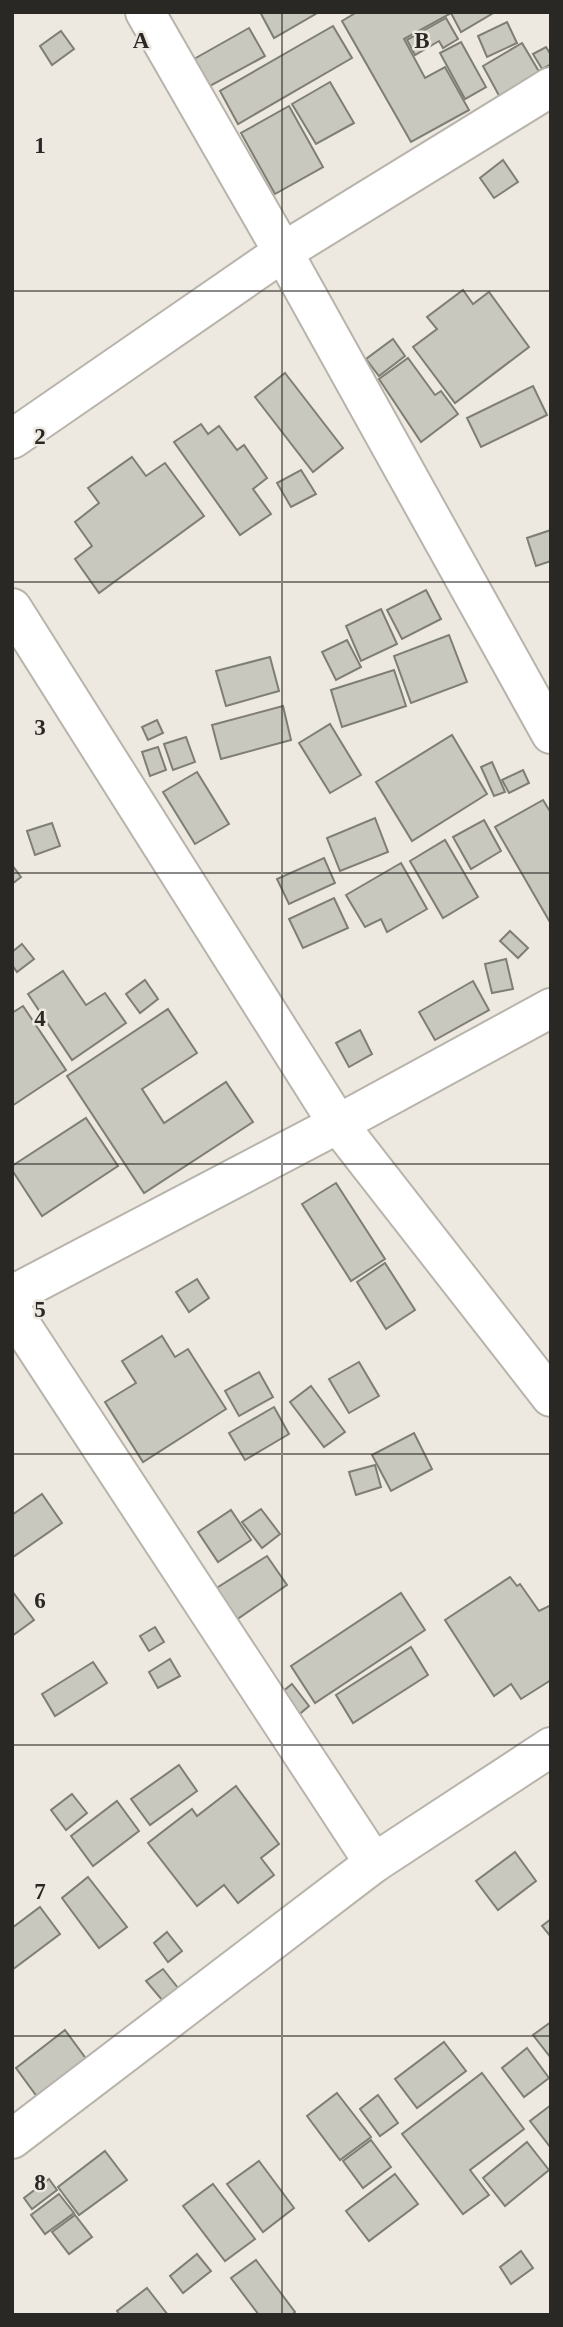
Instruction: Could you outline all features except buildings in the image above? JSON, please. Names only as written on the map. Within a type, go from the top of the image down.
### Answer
[{"type":"street","points":[[145,12],[283,252],[551,734]]},
{"type":"street","points":[[12,439],[283,252],[551,87]]},
{"type":"street","points":[[12,608],[338,1124],[551,1397]]},
{"type":"street","points":[[12,1295],[338,1124],[551,1008]]},
{"type":"street","points":[[12,1311],[373,1863]]},
{"type":"street","points":[[12,2138],[373,1863],[551,1747]]}]
